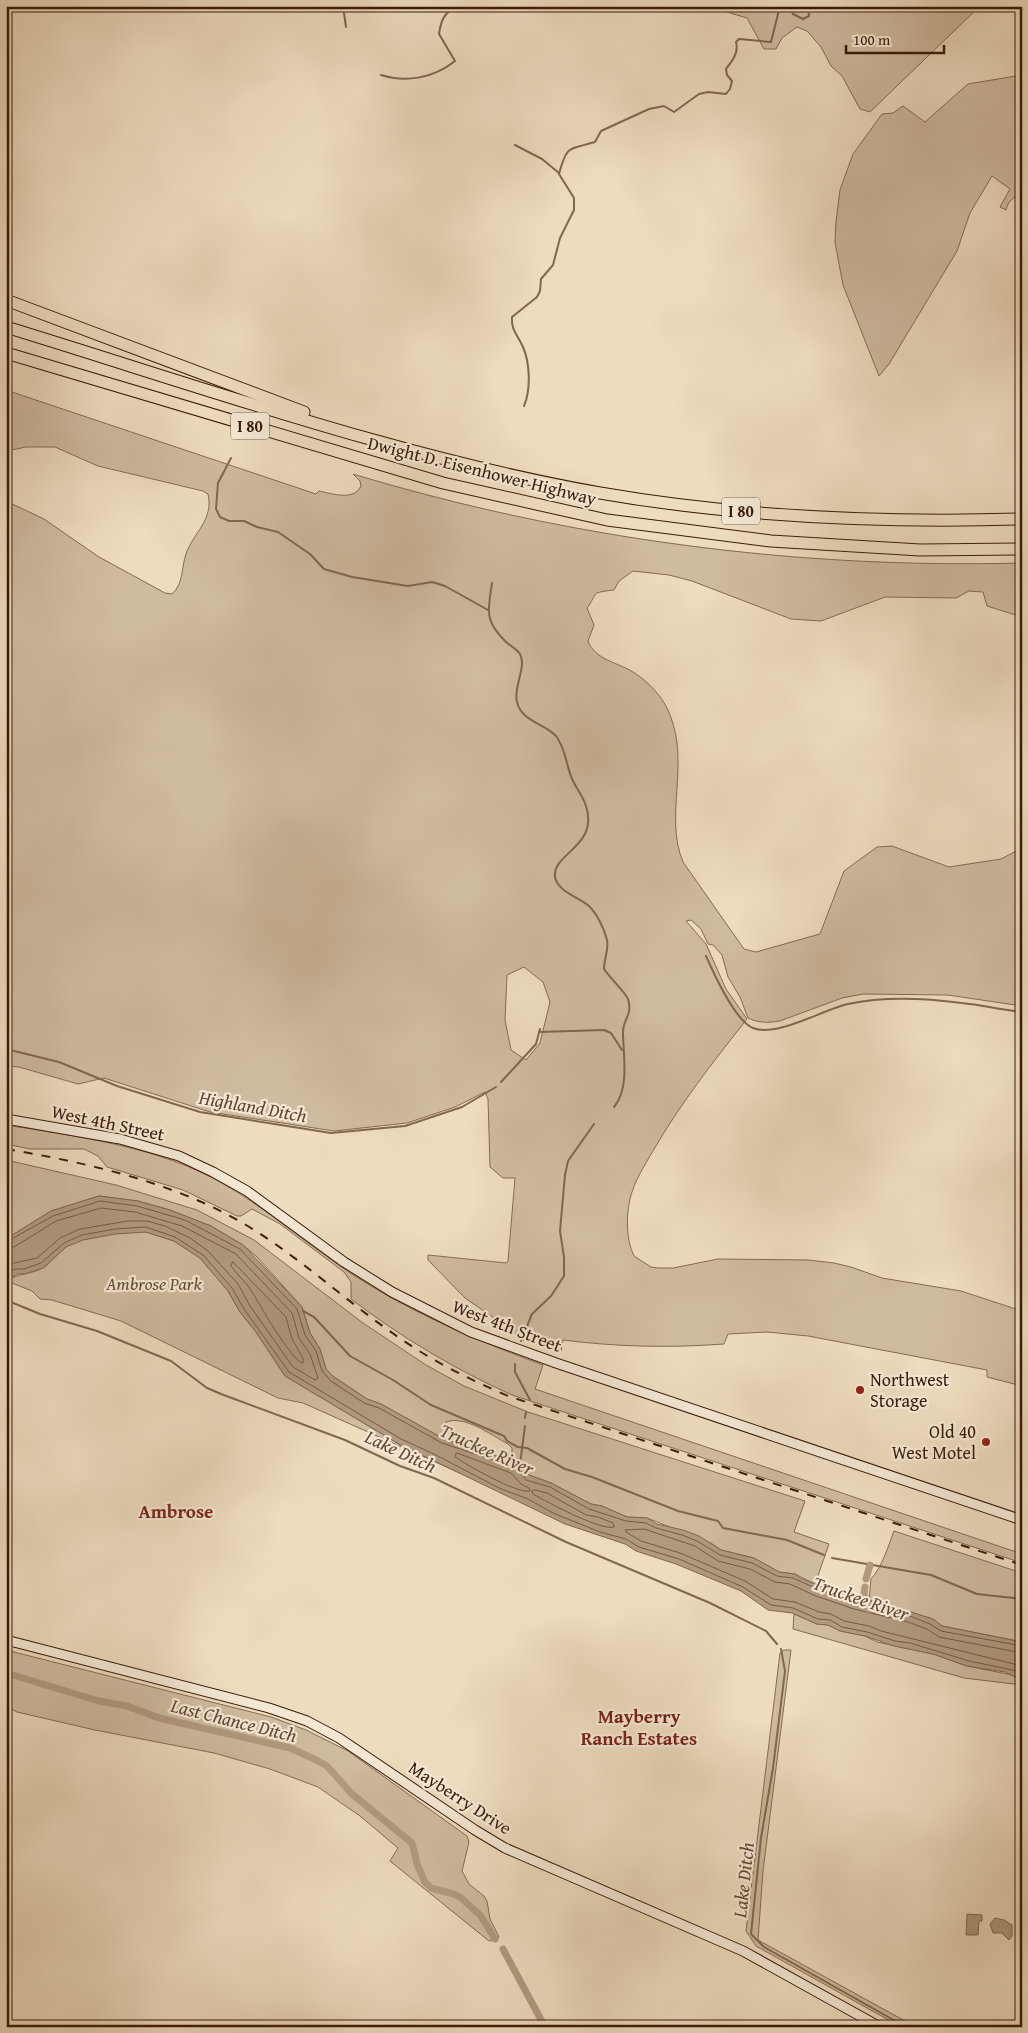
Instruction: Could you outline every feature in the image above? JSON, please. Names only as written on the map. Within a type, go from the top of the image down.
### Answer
[{"type":"highway","points":[[6,300],[265,396],[351,433]]},
{"type":"highway","name":"Dwight D. Eisenhower Highway","points":[[6,327],[351,433],[492,470],[599,492],[664,502],[828,516],[938,520],[1022,519]]},
{"type":"highway","name":"Dwight D. Eisenhower Highway","points":[[6,353],[443,483],[572,513],[638,525],[771,541],[920,550],[1022,549]]},
{"type":"highway","points":[[990,550],[1022,555]]},
{"type":"main road","name":"West 4th Street","points":[[6,1119],[120,1139],[179,1156],[213,1172],[248,1192],[344,1262],[392,1292],[472,1332],[556,1363],[1022,1520]]},
{"type":"main road","name":"Mayberry Drive","points":[[6,1640],[268,1708],[307,1721],[366,1755],[494,1842],[743,1951],[880,2027]]},
{"type":"green space","points":[[715,6],[980,6],[870,112],[860,109],[842,76],[831,66],[821,47],[807,31],[797,27],[782,38],[776,49],[764,49],[747,18],[713,8]]},
{"type":"green space","points":[[1022,75],[1022,195],[1011,200],[1006,210],[1000,207],[1010,189],[992,176],[970,213],[957,251],[889,364],[879,376],[843,285],[835,242],[840,190],[853,154],[882,114],[893,113],[903,106],[925,122],[968,84]]},
{"type":"green space","points":[[6,390],[316,494],[319,491],[330,494],[353,494],[361,486],[360,481],[353,474],[434,497],[517,516],[600,532],[684,545],[768,555],[853,561],[937,564],[1022,563],[1022,617],[987,606],[983,592],[969,591],[956,598],[885,597],[821,621],[791,619],[692,581],[669,575],[633,571],[619,581],[614,590],[596,594],[587,608],[594,625],[588,641],[591,647],[601,657],[633,672],[645,681],[660,697],[670,715],[676,734],[678,752],[676,827],[678,845],[683,862],[744,949],[756,952],[820,934],[844,871],[877,847],[892,846],[949,867],[1001,859],[1022,848],[1022,1006],[948,995],[863,994],[842,998],[780,1021],[756,1021],[748,1018],[740,997],[728,977],[722,955],[713,945],[708,944],[701,929],[691,920],[686,921],[706,944],[726,989],[747,1019],[686,1100],[663,1134],[637,1180],[630,1199],[627,1220],[629,1243],[634,1256],[651,1267],[658,1268],[673,1268],[718,1259],[808,1260],[834,1263],[882,1278],[961,1291],[1022,1311],[1022,1386],[987,1377],[987,1370],[808,1336],[767,1332],[728,1334],[724,1344],[704,1345],[624,1345],[563,1340],[561,1351],[520,1339],[518,1335],[493,1323],[494,1318],[465,1298],[428,1260],[428,1255],[506,1263],[508,1261],[515,1178],[503,1178],[490,1167],[488,1099],[485,1092],[455,1107],[407,1123],[334,1131],[210,1112],[104,1078],[78,1084],[19,1067],[6,1066],[6,501],[44,519],[99,557],[165,593],[172,594],[179,585],[184,559],[189,546],[206,519],[209,503],[208,494],[203,491],[98,466],[55,447],[26,447],[6,451]],"holes":[[[524,967],[543,982],[550,1002],[540,1043],[526,1060],[511,1050],[505,1020],[507,975]]]},
{"type":"green space","points":[[6,1125],[126,1147],[172,1160],[194,1169],[257,1205],[355,1276],[400,1303],[494,1346],[543,1365],[535,1389],[1022,1554],[1022,1563],[512,1395],[449,1363],[370,1313],[351,1299],[351,1282],[344,1272],[280,1224],[252,1209],[241,1216],[237,1216],[183,1190],[107,1167],[98,1156],[84,1149],[30,1149],[6,1144]]},
{"type":"green space","points":[[6,1160],[116,1185],[197,1210],[254,1240],[363,1323],[426,1365],[464,1386],[528,1412],[805,1501],[794,1532],[829,1544],[815,1584],[795,1574],[779,1572],[754,1558],[721,1550],[711,1543],[647,1518],[627,1517],[602,1506],[591,1504],[551,1483],[529,1475],[524,1467],[509,1460],[512,1455],[512,1448],[486,1431],[461,1421],[446,1422],[443,1431],[444,1439],[381,1404],[367,1399],[334,1377],[326,1369],[320,1349],[310,1333],[302,1307],[256,1256],[243,1245],[211,1226],[170,1210],[138,1201],[99,1196],[51,1211],[6,1239]]},
{"type":"green space","name":"Ambrose Park","points":[[146,1232],[174,1241],[200,1258],[228,1291],[240,1312],[256,1332],[285,1376],[399,1444],[460,1473],[303,1403],[278,1398],[121,1321],[52,1300],[40,1299],[32,1291],[7,1281],[16,1276],[43,1268],[66,1247],[75,1242],[94,1236]]},
{"type":"green space","points":[[894,1531],[1022,1573],[1022,1642],[942,1626],[933,1619],[869,1600],[871,1579],[882,1563]]},
{"type":"green space","points":[[794,1614],[817,1624],[828,1625],[840,1631],[865,1636],[877,1642],[933,1654],[967,1666],[1022,1677],[1022,1685],[964,1678],[793,1629]]},
{"type":"green space","points":[[6,1650],[271,1717],[306,1730],[348,1751],[467,1836],[469,1842],[462,1871],[469,1884],[484,1896],[487,1901],[490,1919],[499,1937],[496,1940],[489,1941],[390,1861],[398,1848],[360,1816],[318,1787],[270,1769],[214,1753],[95,1730],[17,1712],[6,1706]]},
{"type":"green space","points":[[784,1650],[791,1650],[763,1871],[758,1940],[916,2027],[901,2027],[756,1946],[746,1931],[780,1653]]},
{"type":"water","points":[[99,1196],[138,1201],[170,1210],[211,1226],[243,1245],[302,1307],[310,1333],[320,1349],[326,1369],[334,1377],[367,1399],[381,1404],[444,1439],[516,1462],[524,1467],[529,1475],[551,1483],[591,1504],[602,1506],[627,1517],[647,1518],[657,1524],[683,1530],[699,1536],[721,1550],[754,1558],[779,1572],[795,1574],[800,1578],[830,1590],[933,1619],[942,1626],[1022,1642],[1022,1677],[1015,1677],[1005,1672],[967,1666],[933,1654],[894,1646],[865,1636],[840,1631],[828,1625],[817,1624],[792,1613],[768,1610],[741,1591],[676,1564],[636,1551],[625,1544],[565,1524],[399,1444],[285,1376],[256,1332],[240,1312],[228,1291],[200,1258],[174,1241],[146,1232],[115,1234],[83,1240],[66,1247],[43,1268],[25,1274],[17,1274],[6,1281],[6,1239],[51,1211]]},
{"type":"water","points":[[967,1914],[982,1915],[982,1921],[979,1921],[978,1935],[966,1935]]},
{"type":"water","points":[[995,1918],[1004,1920],[1012,1925],[1012,1936],[1009,1940],[1002,1933],[993,1933],[990,1924]]},
{"type":"waterway","points":[[343,6],[346,27]]},
{"type":"waterway","points":[[381,75],[410,79],[429,75],[455,61],[439,34],[444,17],[457,6]]},
{"type":"waterway","points":[[524,406],[529,385],[528,368],[523,347],[515,333],[512,317],[537,297],[540,291],[541,279],[553,265],[560,238],[574,210],[574,198],[559,174],[564,157],[574,148],[595,142],[601,131],[649,109],[664,106],[674,112],[699,94],[708,92],[726,94],[730,89],[732,81],[727,75],[726,69],[736,53],[736,42],[739,39],[771,42],[780,6]]},
{"type":"waterway","points":[[789,6],[793,14],[803,19],[809,16],[808,6]]},
{"type":"waterway","points":[[515,145],[542,159],[559,173]]},
{"type":"waterway","points":[[231,458],[218,483],[216,509],[220,517],[229,521],[244,521],[257,527],[278,532],[310,554],[324,569],[352,577],[408,586],[432,582],[445,586],[488,610]]},
{"type":"waterway","points":[[492,583],[489,608],[491,621],[498,634],[520,654],[522,659],[516,696],[517,702],[528,718],[556,736],[562,746],[572,779],[586,806],[588,820],[586,831],[581,840],[560,862],[556,869],[555,877],[560,887],[589,906],[597,917],[607,940],[604,969],[628,999],[629,1013],[623,1032],[624,1081],[619,1099],[614,1107]]},
{"type":"waterway","name":"Highland Ditch","points":[[706,956],[732,1007],[746,1024],[763,1030],[787,1026],[848,1004],[876,1000],[934,1000],[1022,1012]]},
{"type":"waterway","name":"Highland Ditch","points":[[501,1082],[536,1044],[540,1029]]},
{"type":"waterway","points":[[539,1032],[604,1030],[611,1033],[622,1050]]},
{"type":"waterway","name":"Highland Ditch","points":[[6,1049],[59,1062],[117,1086],[200,1112],[331,1133],[405,1126],[462,1107],[496,1087]]},
{"type":"waterway","points":[[521,1341],[532,1314],[551,1296],[564,1276],[564,1257],[560,1231],[565,1175],[568,1161],[594,1124]]},
{"type":"waterway","name":"Lake Ditch","points":[[6,1300],[40,1314],[97,1331],[171,1361],[207,1388],[345,1440],[400,1466],[434,1478],[566,1542],[710,1603],[766,1631],[777,1644]]},
{"type":"waterway","name":"Truckee River","points":[[303,1311],[314,1317],[350,1356],[393,1380],[431,1405],[504,1436],[507,1441],[518,1447],[527,1448],[565,1469],[592,1477],[678,1511],[718,1521],[723,1528],[787,1540],[824,1555]]},
{"type":"waterway","points":[[515,1364],[515,1372],[530,1400]]},
{"type":"waterway","points":[[525,1418],[526,1412]]},
{"type":"waterway","name":"Truckee River","points":[[520,1464],[525,1426]]},
{"type":"waterway","points":[[832,1558],[931,1575],[977,1594],[1022,1599]]},
{"type":"waterway","name":"Truckee River","points":[[866,1579],[870,1565]]},
{"type":"waterway","name":"Truckee River","points":[[865,1587],[864,1594],[868,1609]]},
{"type":"waterway","name":"Lake Ditch","points":[[781,1649],[785,1671],[773,1768],[761,1838],[751,1934],[764,1947],[906,2027]]},
{"type":"waterway","name":"Last Chance Ditch","points":[[6,1673],[99,1701],[127,1706],[159,1718],[290,1748],[327,1766],[352,1794],[412,1843],[417,1864],[425,1882],[431,1888],[454,1894],[461,1898],[480,1915],[495,1939]]},
{"type":"waterway","name":"Last Chance Ditch","points":[[503,1949],[545,2027]]},
{"type":"railway","points":[[6,1149],[130,1176],[190,1197],[218,1210],[266,1238],[381,1325],[426,1355],[480,1384],[508,1396],[1022,1565]]},
{"type":"place","name":"Northwest Storage","points":[[860,1390]]},
{"type":"place","name":"Old 40 West Motel","points":[[986,1442]]},
{"type":"district","name":"Ambrose","points":[[176,1511]]},
{"type":"district","name":"Mayberry Ranch Estates","points":[[639,1727]]}]
